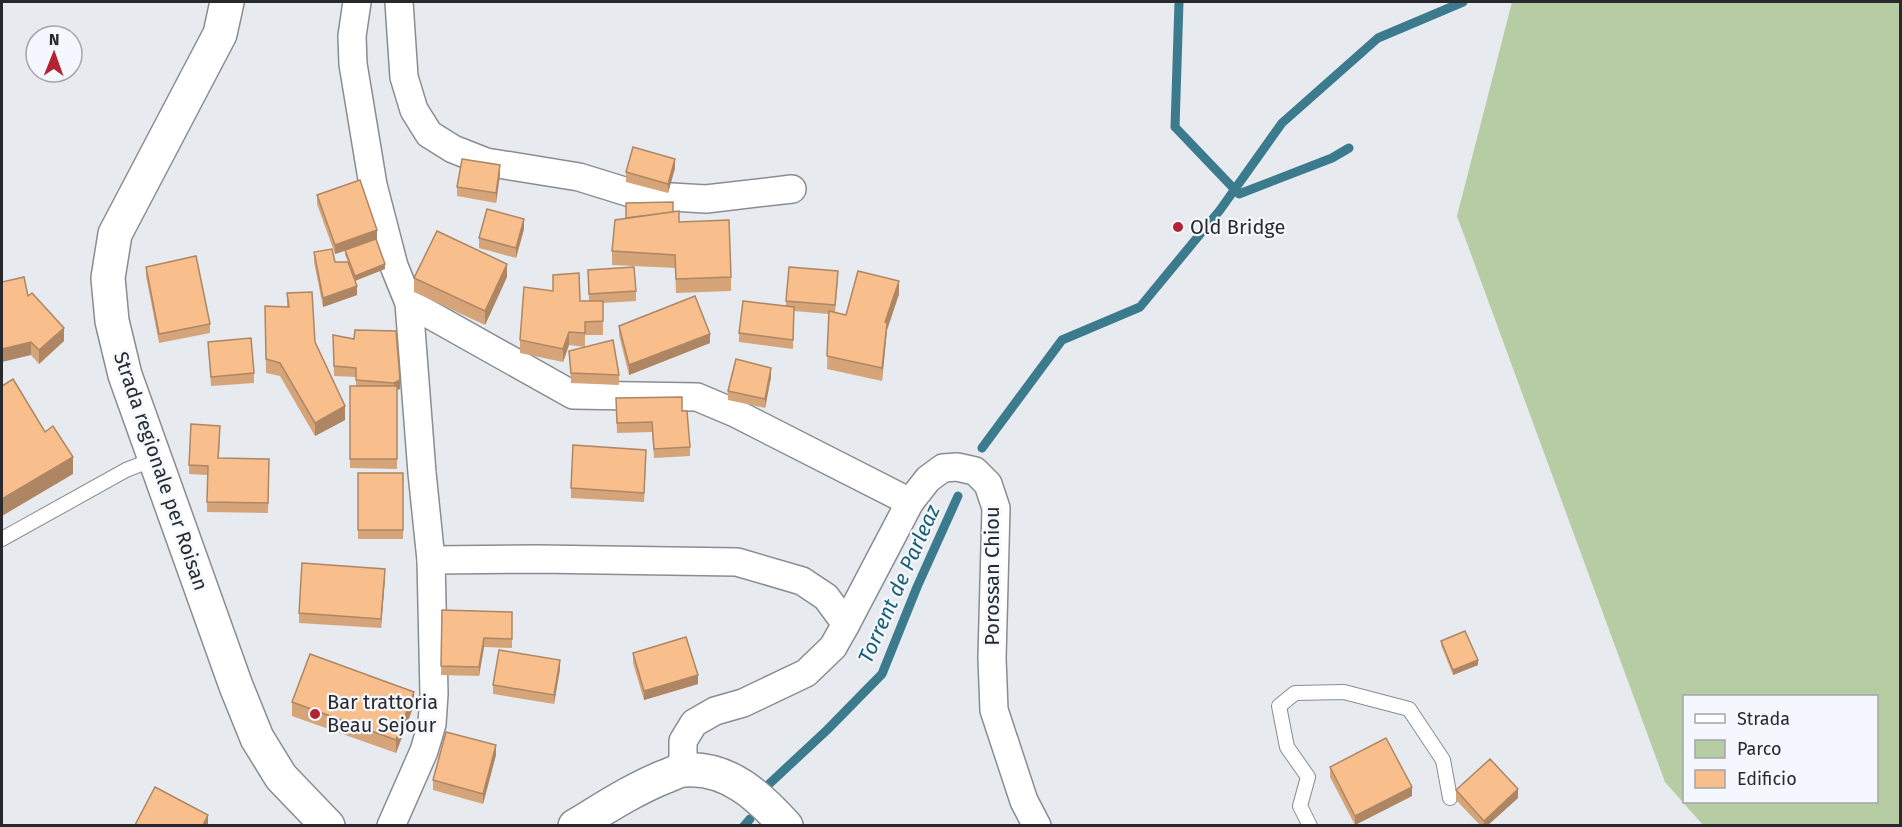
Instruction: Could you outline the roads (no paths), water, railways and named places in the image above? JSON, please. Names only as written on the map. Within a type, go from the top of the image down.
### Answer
[{"type":"main road","name":"Strada regionale per Roisan","points":[[227,2],[220,34],[115,234],[108,278],[112,321],[125,375],[154,459],[257,738],[281,777],[327,825]]},
{"type":"main road","points":[[575,825],[640,787],[683,770],[710,771],[740,784],[764,802],[786,825]]},
{"type":"street","points":[[357,2],[352,36],[353,64],[373,185],[394,266],[409,303],[431,560],[434,694],[432,724],[424,751],[391,825]]},
{"type":"street","points":[[399,2],[404,77],[414,110],[429,134],[453,149],[486,162],[579,177],[637,195],[706,199],[792,189]]},
{"type":"street","points":[[409,303],[573,395],[697,398],[735,413],[910,502]]},
{"type":"street","name":"Porossan Chiou","points":[[683,770],[683,741],[694,723],[715,711],[743,703],[806,673],[833,647],[910,502],[928,479],[943,468],[957,466],[975,471],[988,484],[996,508],[992,658],[994,710],[1024,801],[1037,825]]},
{"type":"street","points":[[431,560],[737,562],[802,581],[826,597],[846,624]]},
{"type":"lane","points":[[2,538],[126,470],[154,459]]},
{"type":"lane","points":[[1310,825],[1300,806],[1308,777],[1287,747],[1279,706],[1295,693],[1344,692],[1409,709],[1443,760],[1450,798]]},
{"type":"waterway","points":[[1179,2],[1175,127],[1239,194],[1332,158],[1349,148]]},
{"type":"waterway","name":"Torrent de Parleaz","points":[[982,448],[1062,340],[1140,307],[1220,210],[1282,123],[1378,38],[1463,2]]},
{"type":"waterway","name":"Torrent de Parleaz","points":[[768,785],[882,674],[917,587],[958,496]]},
{"type":"waterway","name":"Torrent de Parleaz","points":[[744,826],[750,819]]},
{"type":"place","name":"Old Bridge","points":[[1178,227]]},
{"type":"place","name":"Bar trattoria Beau Sejour","points":[[315,714]]}]
